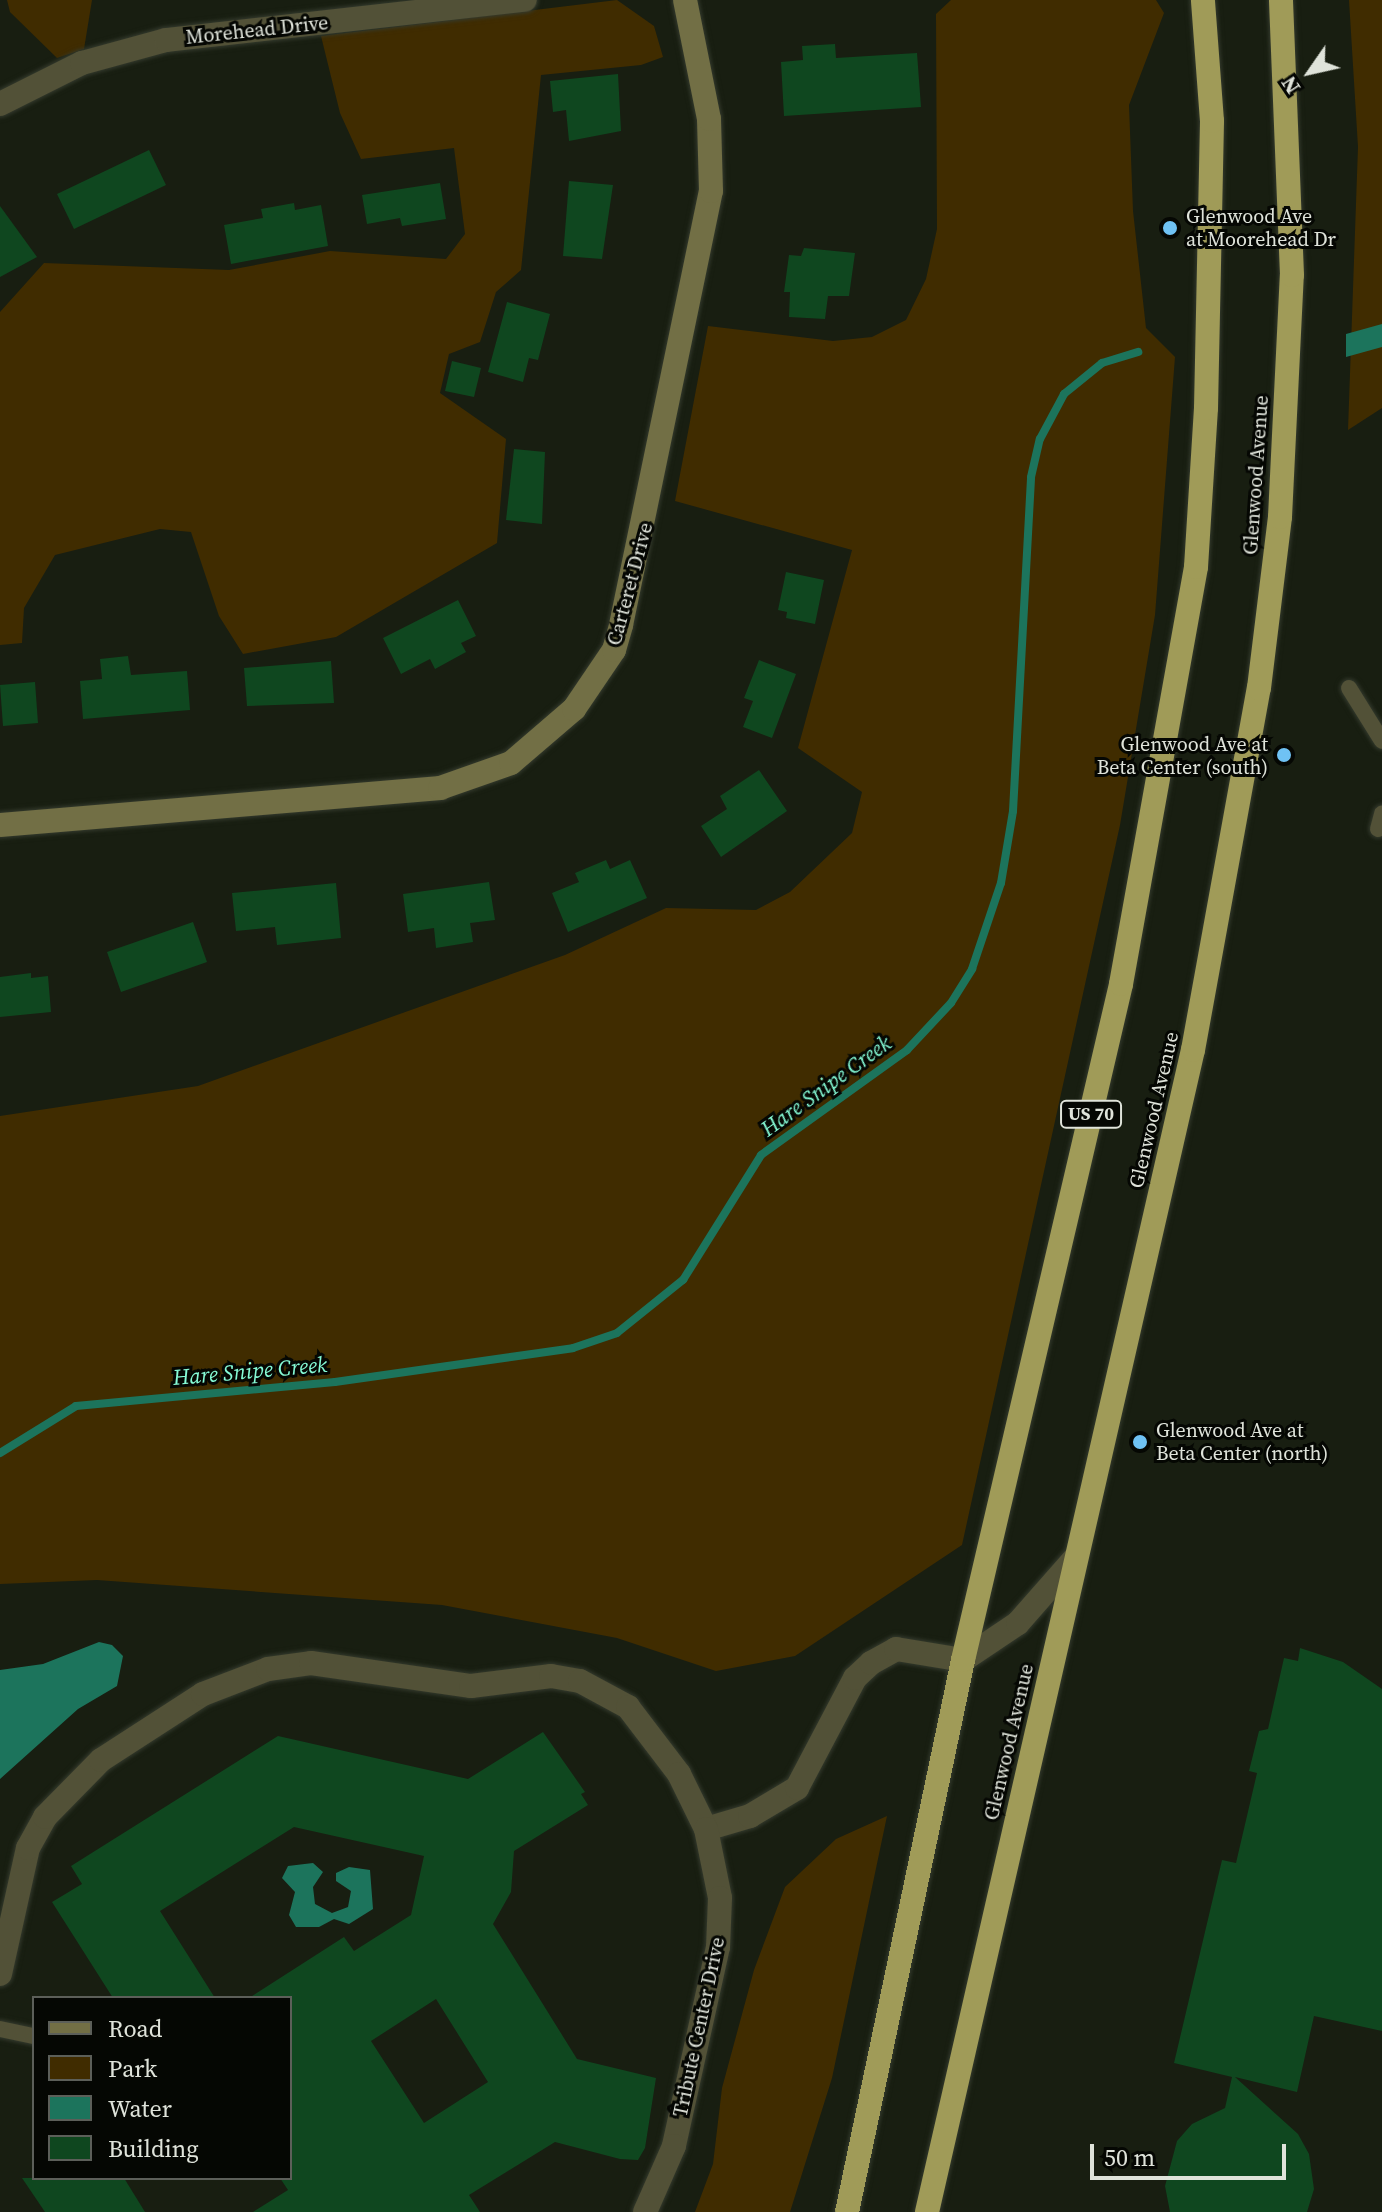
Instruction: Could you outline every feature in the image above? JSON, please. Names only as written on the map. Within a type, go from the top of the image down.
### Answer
[{"type":"highway","name":"US 70","points":[[847,2212],[963,1660],[1121,984],[1196,567],[1206,408],[1212,121],[1203,0]]},
{"type":"highway","name":"Glenwood Avenue","points":[[927,2212],[1193,1050],[1259,688],[1280,517],[1292,275],[1281,0]]},
{"type":"street","name":"Morehead Drive","points":[[0,104],[82,63],[166,40],[525,0]]},
{"type":"street","name":"Carteret Drive","points":[[0,825],[440,788],[511,763],[574,709],[614,650],[621,625],[711,191],[709,119],[685,0]]},
{"type":"street","points":[[706,1829],[750,1816],[797,1788],[855,1678],[871,1663],[896,1649],[963,1660],[1018,1623],[1076,1557]]},
{"type":"street","name":"Tribute Center Drive","points":[[0,1974],[24,1861],[45,1817],[72,1786],[149,1724],[236,1678],[268,1669],[349,1665],[471,1686],[551,1676],[580,1681],[628,1707],[653,1736],[706,1829],[720,1898],[718,1947],[674,2146],[645,2212]]},
{"type":"lane","points":[[1349,688],[1382,741]]},
{"type":"lane","points":[[0,2029],[32,2036]]},
{"type":"green space","points":[[7,0],[92,0],[84,49],[57,58],[10,12]]},
{"type":"green space","points":[[617,0],[654,26],[663,57],[641,65],[541,75],[521,270],[496,292],[480,342],[449,354],[440,393],[506,439],[497,543],[336,637],[243,654],[219,616],[191,532],[160,529],[55,555],[24,608],[22,643],[0,645],[0,312],[44,263],[229,270],[330,251],[446,259],[465,234],[454,148],[361,159],[340,113],[321,36]]},
{"type":"green space","points":[[951,0],[1156,0],[1164,13],[1129,105],[1133,211],[1146,328],[1175,357],[1155,615],[1120,825],[962,1545],[795,1656],[716,1671],[617,1638],[442,1605],[97,1580],[0,1584],[0,1116],[198,1086],[565,955],[666,908],[756,910],[790,892],[852,833],[862,792],[798,748],[852,550],[675,501],[708,326],[833,341],[872,337],[906,320],[926,279],[937,229],[936,14]]},
{"type":"green space","points":[[1349,0],[1382,0],[1382,408],[1348,430],[1358,147]]},
{"type":"green space","points":[[887,1816],[832,2078],[790,2212],[695,2212],[713,2164],[722,2088],[754,1970],[785,1887],[836,1839]]},
{"type":"water","points":[[1382,324],[1382,347],[1346,357],[1346,334]]},
{"type":"water","points":[[99,1642],[112,1645],[123,1656],[117,1686],[78,1709],[0,1779],[0,1670],[43,1664]]},
{"type":"water","points":[[313,1863],[323,1872],[313,1887],[315,1904],[332,1913],[348,1907],[351,1891],[336,1881],[336,1873],[349,1867],[370,1870],[373,1909],[349,1924],[334,1919],[319,1927],[296,1927],[289,1915],[295,1892],[282,1878],[288,1866]]},
{"type":"building","points":[[835,44],[836,58],[917,53],[921,107],[784,116],[781,62],[803,60],[802,46]]},
{"type":"building","points":[[618,74],[621,131],[569,141],[566,110],[553,112],[550,81]]},
{"type":"building","points":[[149,150],[166,185],[74,229],[57,194]]},
{"type":"building","points":[[569,181],[613,185],[602,259],[563,256]]},
{"type":"building","points":[[440,183],[446,219],[402,226],[400,218],[367,224],[362,195]]},
{"type":"building","points":[[294,203],[295,210],[321,205],[328,246],[231,264],[224,225],[263,218],[261,209]]},
{"type":"building","points":[[0,206],[37,257],[0,277]]},
{"type":"building","points":[[804,248],[855,253],[849,296],[828,296],[825,319],[789,317],[790,292],[784,292],[789,255],[801,256]]},
{"type":"building","points":[[507,302],[550,314],[538,360],[529,358],[523,382],[488,372]]},
{"type":"building","points":[[452,361],[481,368],[474,397],[445,391]]},
{"type":"building","points":[[514,449],[545,452],[542,524],[506,520]]},
{"type":"building","points":[[786,572],[824,580],[815,624],[786,618],[787,612],[778,610]]},
{"type":"building","points":[[458,600],[476,636],[461,643],[466,652],[435,669],[430,659],[401,674],[383,638]]},
{"type":"building","points":[[128,656],[131,675],[187,671],[190,710],[83,719],[80,681],[102,679],[100,659]]},
{"type":"building","points":[[759,660],[796,674],[772,738],[743,727],[753,701],[744,698]]},
{"type":"building","points":[[331,661],[334,703],[247,706],[244,668]]},
{"type":"building","points":[[35,682],[38,723],[3,726],[0,685]]},
{"type":"building","points":[[759,770],[787,811],[721,857],[701,826],[727,809],[720,796]]},
{"type":"building","points":[[606,860],[610,869],[630,860],[647,898],[568,932],[552,893],[579,882],[575,873]]},
{"type":"building","points":[[489,882],[495,920],[470,923],[473,942],[436,948],[434,928],[408,932],[403,894]]},
{"type":"building","points":[[336,883],[341,938],[277,945],[275,927],[236,931],[232,893]]},
{"type":"building","points":[[193,922],[207,962],[121,992],[107,952]]},
{"type":"building","points":[[31,973],[31,978],[48,976],[51,1012],[0,1017],[0,977]]},
{"type":"building","points":[[1300,1648],[1343,1662],[1382,1689],[1382,2031],[1314,2016],[1297,2092],[1235,2077],[1298,2134],[1309,2154],[1314,2189],[1307,2212],[1170,2212],[1165,2186],[1177,2141],[1192,2124],[1225,2108],[1232,2077],[1174,2063],[1222,1860],[1236,1863],[1257,1773],[1249,1771],[1259,1731],[1268,1729],[1284,1658],[1298,1661]]},
{"type":"building","points":[[543,1732],[585,1792],[581,1794],[588,1805],[514,1851],[511,1892],[493,1924],[577,2059],[656,2078],[645,2148],[638,2160],[620,2159],[555,2142],[469,2195],[480,2212],[253,2212],[288,2190],[281,2180],[292,2180],[292,1996],[252,1996],[344,1937],[354,1951],[411,1915],[424,1856],[294,1827],[160,1911],[214,1996],[112,1996],[52,1902],[82,1884],[71,1866],[278,1736],[468,1779]],"holes":[[[436,1999],[488,2082],[424,2123],[371,2041]]]},
{"type":"building","points":[[22,2178],[125,2180],[145,2212],[45,2212]]},
{"type":"waterway","name":"Hare Snipe Creek","points":[[0,1453],[76,1406],[335,1382],[573,1348],[617,1333],[683,1280],[761,1155],[907,1050],[951,1003],[972,969],[1001,883],[1013,811],[1031,477],[1040,439],[1064,394],[1102,363],[1138,352]]},
{"type":"place","name":"Glenwood Ave at Moorehead Dr","points":[[1170,228]]},
{"type":"place","name":"Glenwood Ave at Beta Center (south)","points":[[1284,755]]},
{"type":"place","name":"Glenwood Ave at Beta Center (north)","points":[[1140,1442]]}]
